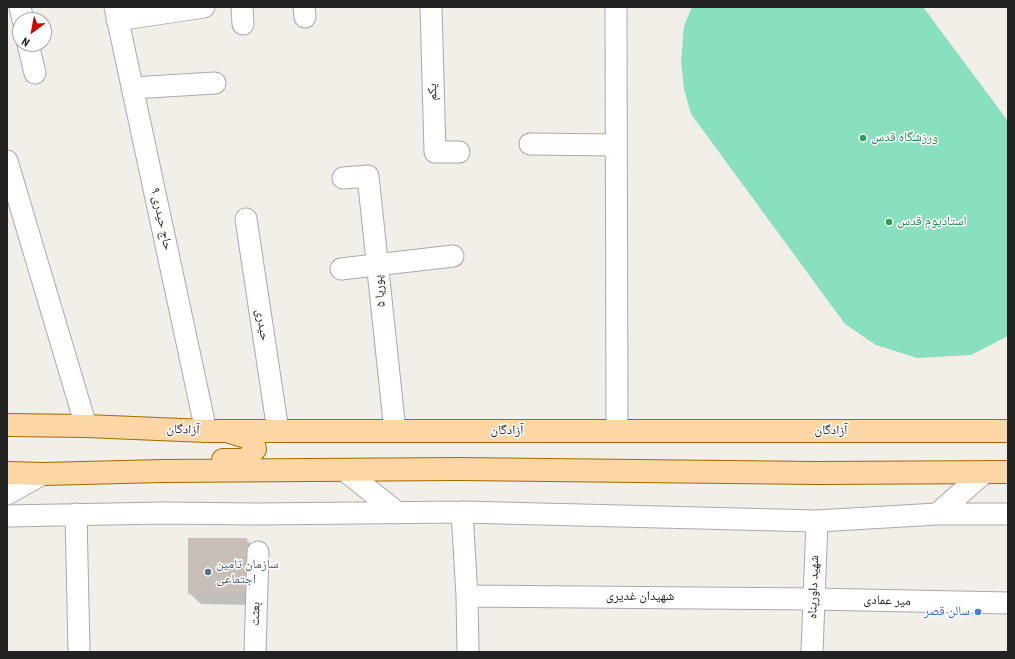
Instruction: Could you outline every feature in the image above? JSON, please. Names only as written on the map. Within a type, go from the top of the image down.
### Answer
[{"type":"main road","name":"آزادگان","points":[[7,424],[217,431],[1008,431]]},
{"type":"main road","points":[[122,472],[143,465],[242,460],[249,457],[255,449],[253,441],[246,437],[217,431]]},
{"type":"main road","points":[[7,473],[43,474],[459,469],[817,473],[1008,472]]},
{"type":"street","points":[[116,13],[204,7]]},
{"type":"street","name":"یکم","points":[[431,7],[435,152],[459,152]]},
{"type":"street","points":[[616,7],[618,431]]},
{"type":"street","name":"حاج حیدری ۹","points":[[116,13],[132,88],[217,431]]},
{"type":"street","points":[[30,52],[35,73]]},
{"type":"street","points":[[132,88],[215,83]]},
{"type":"street","points":[[530,144],[616,145]]},
{"type":"street","points":[[7,161],[86,426]]},
{"type":"street","name":"پوریا ۵","points":[[342,178],[368,176],[395,431]]},
{"type":"street","name":"حیدری","points":[[246,219],[278,431]]},
{"type":"street","points":[[341,269],[453,256]]},
{"type":"street","points":[[344,470],[398,513]]},
{"type":"street","points":[[937,514],[985,472]]},
{"type":"street","points":[[7,494],[43,474]]},
{"type":"street","points":[[462,512],[467,596],[468,652]]},
{"type":"street","points":[[7,516],[76,514],[462,512],[817,521],[937,514],[1008,514]]},
{"type":"street","points":[[76,514],[79,652]]},
{"type":"street","name":"شهید داورپناه","points":[[812,652],[817,521]]},
{"type":"street","name":"بعثت","points":[[254,652],[258,552]]},
{"type":"street","name":"شهیدان غدیری","points":[[467,596],[814,599]]},
{"type":"street","name":"میر عمادی","points":[[814,599],[1008,604]]},
{"type":"green space","name":"استادیوم قدس","points":[[692,7],[923,7],[1008,121],[1008,336],[971,355],[917,358],[876,345],[845,324],[691,114],[684,89],[681,61],[684,26]]},
{"type":"building","points":[[188,538],[247,538],[247,594],[188,594]]},
{"type":"place","name":"ورزشگاه قدس","points":[[863,138]]},
{"type":"place","name":"استادیوم قدس","points":[[889,222]]},
{"type":"place","name":"سازمان تامین اجتماعی","points":[[208,572]]},
{"type":"place","name":"سالن قصر","points":[[978,612]]}]
